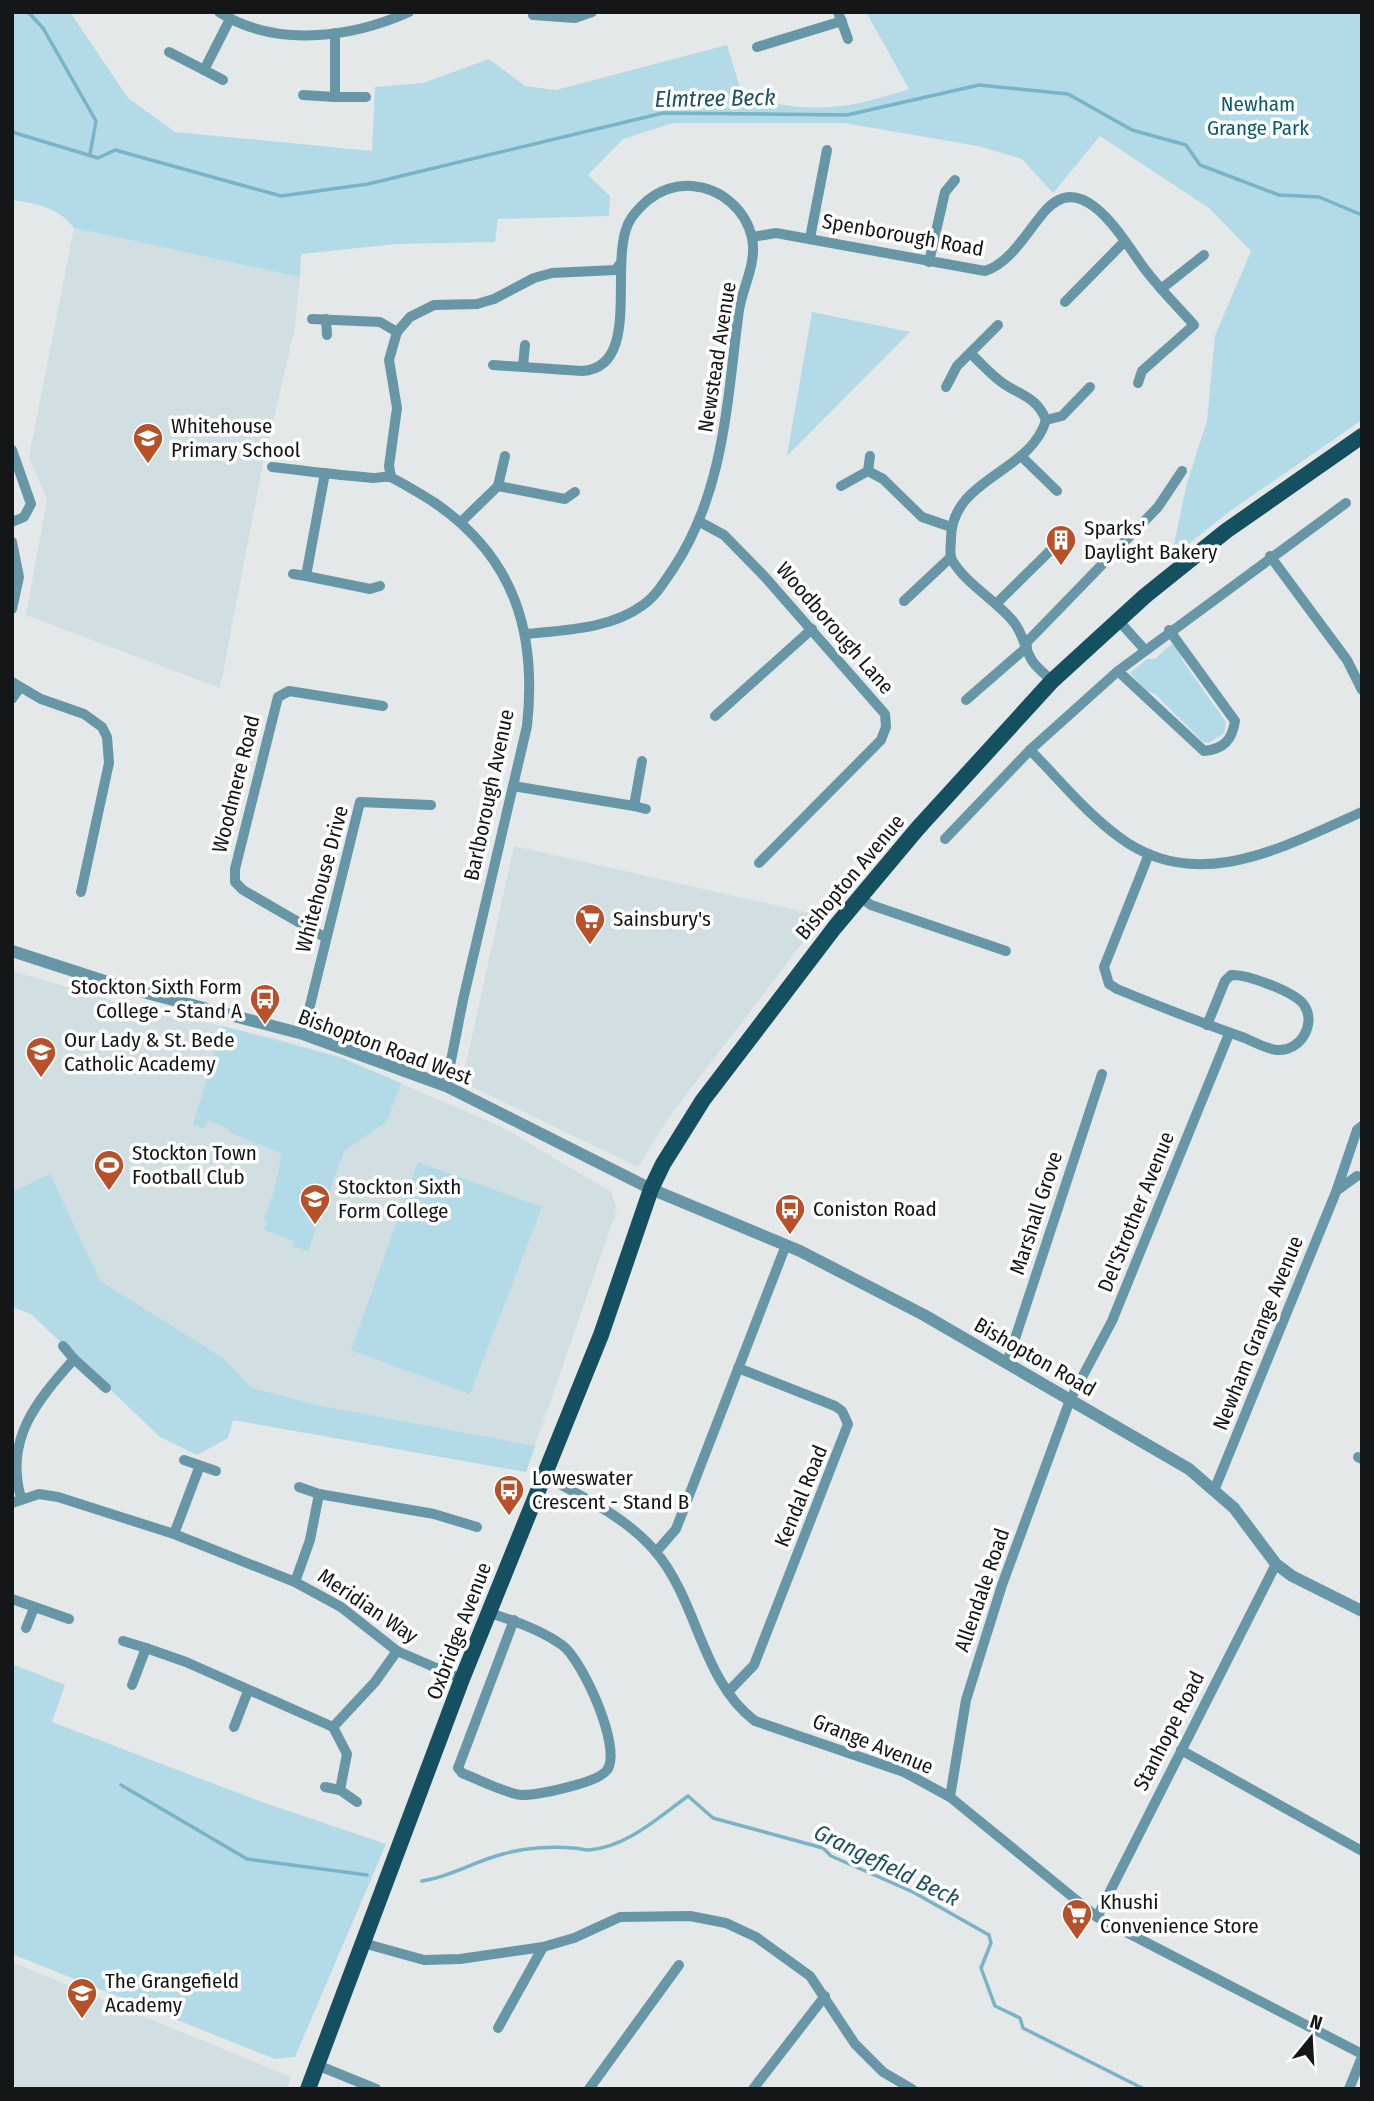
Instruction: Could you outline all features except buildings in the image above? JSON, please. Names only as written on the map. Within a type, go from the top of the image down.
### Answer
[{"type":"main road","name":"Bishopton Avenue","points":[[651,1189],[663,1164],[703,1100],[860,897],[918,828],[1052,681],[1118,620],[1226,531],[1362,436]]},
{"type":"main road","name":"Oxbridge Avenue","points":[[308,2089],[462,1679],[601,1335],[651,1189]]},
{"type":"street","points":[[219,12],[230,19],[287,35],[335,33],[409,12]]},
{"type":"street","points":[[533,15],[555,14],[575,18],[592,12]]},
{"type":"street","points":[[757,47],[840,17],[848,39]]},
{"type":"street","points":[[205,70],[230,19]]},
{"type":"street","points":[[334,97],[335,33]]},
{"type":"street","points":[[169,52],[223,80]]},
{"type":"street","points":[[303,95],[366,97]]},
{"type":"street","points":[[810,238],[827,150]]},
{"type":"street","points":[[929,262],[945,192],[955,180]]},
{"type":"street","points":[[493,365],[592,371],[610,360],[618,344],[624,236],[634,214],[657,193],[675,187],[694,186],[726,198],[747,222],[752,237]]},
{"type":"street","name":"Spenborough Road","points":[[752,237],[776,233],[969,269],[993,269],[1003,261],[1048,207],[1059,200],[1077,198],[1111,220],[1161,289],[1194,325],[1142,371],[1138,383]]},
{"type":"street","name":"Newstead Avenue","points":[[526,634],[609,621],[645,604],[681,556],[700,522],[723,446],[740,307],[754,252],[752,237]]},
{"type":"street","points":[[1065,302],[1125,241]]},
{"type":"street","points":[[1161,289],[1203,255]]},
{"type":"street","points":[[391,477],[389,466],[397,408],[389,360],[397,332],[410,317],[434,305],[477,304],[494,299],[534,278],[552,273],[615,270],[621,263]]},
{"type":"street","points":[[313,319],[380,322],[397,332]]},
{"type":"street","points":[[326,319],[327,335]]},
{"type":"street","points":[[946,387],[957,366],[999,325]]},
{"type":"street","points":[[523,366],[525,345]]},
{"type":"street","points":[[971,353],[1005,384],[1031,398],[1041,407],[1046,420],[1041,437],[1021,456],[969,494],[959,506],[951,527],[951,558],[970,582],[997,603],[1020,628],[1033,662],[1052,681]]},
{"type":"street","points":[[1046,420],[1062,416],[1090,387]]},
{"type":"street","points":[[12,450],[31,504],[24,517],[12,522]]},
{"type":"street","points":[[462,522],[498,486],[505,456]]},
{"type":"street","points":[[868,471],[870,456]]},
{"type":"street","points":[[1021,456],[1057,491]]},
{"type":"street","name":"Barlborough Avenue","points":[[272,467],[391,477],[462,522],[504,574],[526,634],[531,689],[527,726],[446,1086]]},
{"type":"street","points":[[868,471],[883,479],[922,516],[951,527]]},
{"type":"street","points":[[841,486],[868,471]]},
{"type":"street","points":[[966,700],[1026,645],[1158,507],[1182,471]]},
{"type":"street","points":[[306,576],[325,473]]},
{"type":"street","points":[[498,486],[565,499],[575,492]]},
{"type":"street","points":[[945,839],[1030,750],[1118,671],[1169,630],[1346,503]]},
{"type":"street","name":"Woodborough Lane","points":[[700,522],[724,535],[812,629],[885,714],[886,727],[881,740],[759,863]]},
{"type":"street","points":[[997,603],[1065,536]]},
{"type":"street","points":[[12,542],[19,576],[12,609]]},
{"type":"street","points":[[1270,556],[1347,660],[1362,690]]},
{"type":"street","points":[[904,601],[951,558]]},
{"type":"street","points":[[293,574],[370,589],[380,586]]},
{"type":"street","points":[[1118,620],[1145,650]]},
{"type":"street","points":[[715,716],[812,629]]},
{"type":"street","points":[[1118,671],[1190,741],[1204,751],[1216,750],[1230,739],[1235,721],[1169,630]]},
{"type":"street","points":[[12,699],[16,685],[84,714],[102,727],[107,737],[109,763],[81,892]]},
{"type":"street","name":"Woodmere Road","points":[[326,938],[243,890],[235,882],[235,869],[278,697],[289,691],[383,706]]},
{"type":"street","points":[[1030,750],[1119,837],[1149,854],[1172,862],[1198,865],[1248,860],[1362,812]]},
{"type":"street","points":[[634,806],[642,761]]},
{"type":"street","points":[[513,786],[646,809]]},
{"type":"street","name":"Whitehouse Drive","points":[[303,1034],[360,802],[431,805]]},
{"type":"street","points":[[1149,854],[1107,956],[1104,976],[1117,989],[1228,1034],[1275,1051],[1285,1050],[1302,1041],[1309,1018],[1305,1006],[1296,997],[1242,975],[1231,975],[1225,981],[1207,1025]]},
{"type":"street","points":[[860,897],[868,904],[1006,951]]},
{"type":"street","name":"Bishopton Road West","points":[[12,951],[132,989],[303,1034],[446,1086],[651,1189]]},
{"type":"street","name":"Del'Strother Avenue","points":[[1070,1400],[1112,1321],[1228,1034]]},
{"type":"street","name":"Marshall Grove","points":[[1007,1363],[1102,1074]]},
{"type":"street","name":"Newham Grange Avenue","points":[[1215,1488],[1336,1192],[1357,1130],[1362,1126]]},
{"type":"street","points":[[1345,1161],[1350,1172],[1359,1175]]},
{"type":"street","points":[[1336,1192],[1348,1180],[1359,1175]]},
{"type":"street","name":"Bishopton Road","points":[[651,1189],[786,1245],[872,1286],[1189,1469],[1215,1488],[1234,1508],[1276,1564],[1292,1576],[1362,1611]]},
{"type":"street","points":[[656,1552],[676,1530],[786,1245]]},
{"type":"street","points":[[63,1346],[106,1388]]},
{"type":"street","points":[[17,1500],[15,1460],[24,1427],[47,1390],[74,1359]]},
{"type":"street","name":"Kendal Road","points":[[727,1692],[754,1665],[848,1424],[842,1411],[835,1406],[738,1367]]},
{"type":"street","name":"Allendale Road","points":[[950,1797],[966,1700],[1002,1585],[1070,1400]]},
{"type":"street","points":[[184,1460],[199,1468],[216,1471]]},
{"type":"street","points":[[174,1535],[199,1468]]},
{"type":"street","name":"Grange Avenue","points":[[544,1475],[595,1503],[628,1526],[656,1552],[682,1596],[727,1692],[740,1710],[755,1721],[893,1768],[950,1797],[989,1826],[1097,1917],[1362,2055]]},
{"type":"street","points":[[299,1487],[319,1494],[434,1514],[477,1527]]},
{"type":"street","name":"Meridian Way","points":[[17,1500],[38,1494],[58,1497],[174,1535],[295,1582],[341,1607],[397,1651],[462,1679]]},
{"type":"street","points":[[295,1582],[310,1540],[319,1494]]},
{"type":"street","name":"Stanhope Road","points":[[1097,1917],[1276,1564]]},
{"type":"street","points":[[12,1599],[69,1619]]},
{"type":"street","points":[[26,1628],[34,1608]]},
{"type":"street","points":[[489,1613],[514,1620],[564,1646],[588,1681],[611,1751],[609,1768],[597,1780],[521,1795],[462,1773],[458,1768],[514,1620]]},
{"type":"street","points":[[123,1641],[186,1662],[332,1727],[348,1754],[340,1790]]},
{"type":"street","points":[[132,1685],[146,1648]]},
{"type":"street","points":[[332,1727],[375,1682],[397,1651]]},
{"type":"street","points":[[234,1727],[248,1691]]},
{"type":"street","points":[[1181,1750],[1362,1851]]},
{"type":"street","points":[[325,1787],[340,1790],[357,1802]]},
{"type":"street","points":[[363,1943],[424,1960],[460,1959],[542,1947],[574,1938],[620,1917],[690,1916],[726,1923],[756,1937],[810,1976],[855,2044],[883,2072],[912,2089]]},
{"type":"street","points":[[498,2028],[542,1947]]},
{"type":"street","points":[[589,2089],[679,1965]]},
{"type":"street","points":[[753,2089],[825,1996]]},
{"type":"street","points":[[1349,2089],[1362,2055]]},
{"type":"street","points":[[317,2065],[376,2089]]},
{"type":"shaded area","name":"Whitehouse Primary School","points":[[74,228],[300,277],[295,327],[261,473],[220,688],[26,615],[47,500],[29,457]]},
{"type":"shaded area","points":[[514,846],[823,916],[670,1116],[638,1167],[462,1082]]},
{"type":"shaded area","name":"Stockton Sixth Form College","points":[[12,971],[101,997],[141,1013],[200,1021],[282,1040],[342,1058],[502,1127],[611,1192],[617,1209],[527,1469],[238,1410],[12,1243]]},
{"type":"shaded area","name":"The Grangefield Academy","points":[[12,1962],[291,2077],[287,2089],[12,2089]]},
{"type":"green space","name":"Newham Grange Park","points":[[12,12],[70,12],[128,98],[175,132],[372,151],[375,87],[423,83],[489,59],[525,86],[556,90],[727,45],[743,97],[789,106],[827,107],[864,102],[909,89],[866,12],[1362,12],[1362,420],[1230,511],[1171,558],[1187,483],[1207,421],[1215,336],[1251,251],[1209,208],[1100,136],[1053,193],[1022,159],[978,146],[844,123],[673,123],[623,139],[588,175],[610,196],[609,216],[498,219],[495,242],[396,244],[301,254],[300,277],[74,228],[54,211],[12,200]]},
{"type":"green space","points":[[812,312],[910,332],[787,456]]},
{"type":"green space","points":[[1172,644],[1181,650],[1182,660],[1226,722],[1224,733],[1209,743],[1203,742],[1130,673],[1147,659],[1155,659]]},
{"type":"green space","points":[[222,1026],[342,1058],[401,1083],[387,1121],[344,1151],[308,1251],[293,1246],[294,1241],[264,1230],[267,1221],[264,1219],[274,1191],[282,1154],[231,1133],[227,1128],[208,1120],[204,1128],[193,1125]]},
{"type":"green space","points":[[418,1162],[542,1207],[470,1394],[351,1350]]},
{"type":"green space","points":[[50,1174],[100,1281],[223,1358],[252,1388],[316,1405],[535,1446],[526,1472],[233,1420],[228,1438],[197,1455],[160,1437],[31,1314],[12,1307],[12,1192]]},
{"type":"green space","points":[[12,1664],[65,1685],[52,1722],[259,1801],[386,1844],[295,2057],[275,2059],[12,1954]]},
{"type":"waterway","points":[[28,12],[43,28],[96,121],[90,154]]},
{"type":"waterway","name":"Elmtree Beck","points":[[12,132],[98,158],[115,150],[281,196],[368,184],[663,113],[847,115],[979,85],[1068,94],[1132,130],[1186,145],[1200,165],[1279,195],[1319,197],[1362,215]]},
{"type":"waterway","name":"Grangefield Beck","points":[[121,1785],[247,1859],[367,1875]]},
{"type":"waterway","name":"Grangefield Beck","points":[[422,1881],[520,1850],[547,1847],[589,1850],[603,1848],[642,1830],[688,1796],[713,1818],[823,1848],[831,1856],[913,1892],[989,1935],[991,1943],[981,1968],[995,2006],[1020,2018],[1023,2028],[1144,2089]]},
{"type":"place","name":"Whitehouse Primary School","points":[[148,465]]},
{"type":"place","name":"Sparks' Daylight Bakery","points":[[1061,567]]},
{"type":"place","name":"Sainsbury's","points":[[590,946]]},
{"type":"place","name":"Stockton Sixth Form College - Stand A","points":[[265,1026]]},
{"type":"place","name":"Our Lady & St. Bede Catholic Academy","points":[[41,1079]]},
{"type":"place","name":"Stockton Town Football Club","points":[[109,1192]]},
{"type":"place","name":"Stockton Sixth Form College","points":[[315,1226]]},
{"type":"place","name":"Coniston Road","points":[[790,1236]]},
{"type":"place","name":"Loweswater Crescent - Stand B","points":[[509,1517]]},
{"type":"place","name":"Khushi Convenience Store","points":[[1077,1941]]},
{"type":"place","name":"The Grangefield Academy","points":[[82,2020]]}]
